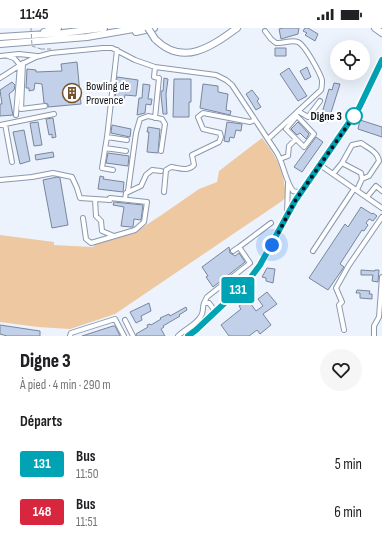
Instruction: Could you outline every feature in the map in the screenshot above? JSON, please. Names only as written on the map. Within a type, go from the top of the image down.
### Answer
[{"type":"highway","points":[[0,37],[45,32],[58,28]]},
{"type":"highway","points":[[10,36],[63,33],[104,28]]},
{"type":"highway","points":[[97,36],[139,28]]},
{"type":"highway","points":[[148,28],[155,40],[166,48],[172,51],[190,52],[208,47],[236,28]]},
{"type":"highway","points":[[0,44],[55,41],[154,28]]},
{"type":"highway","points":[[374,28],[382,33]]},
{"type":"street","points":[[265,32],[276,43],[295,41],[306,48],[322,80],[321,90],[268,139]]},
{"type":"street","points":[[0,78],[22,64],[41,56],[54,53],[103,48],[112,48],[135,60],[155,67],[216,75],[232,85],[280,158],[295,201]]},
{"type":"street","points":[[113,170],[102,168],[117,50]]},
{"type":"street","points":[[0,56],[19,54],[41,56]]},
{"type":"street","points":[[8,56],[14,58],[22,64]]},
{"type":"street","points":[[188,336],[248,281],[260,265],[295,201],[359,108],[382,60]]},
{"type":"street","points":[[22,64],[21,109],[45,106]]},
{"type":"street","points":[[16,115],[22,64]]},
{"type":"street","points":[[155,67],[154,77],[158,78],[155,118]]},
{"type":"street","points":[[298,111],[308,117],[320,101]]},
{"type":"street","points":[[164,192],[166,170],[171,167],[186,170],[192,168],[194,166],[192,155],[219,142],[221,137],[220,132],[203,129],[198,117],[203,113],[250,122],[255,120]]},
{"type":"street","points":[[12,162],[2,124],[54,114]]},
{"type":"street","points":[[125,200],[126,193],[128,191],[136,133],[140,119],[148,116],[162,119],[165,124],[161,151]]},
{"type":"street","points":[[297,116],[314,134],[304,147],[296,139],[286,129],[297,116]]},
{"type":"street","points":[[107,137],[127,140]]},
{"type":"street","points":[[280,158],[288,156],[289,146],[296,139]]},
{"type":"street","points":[[313,251],[362,178],[369,176],[379,161],[378,156],[361,144],[352,145],[342,163],[333,174]]},
{"type":"street","points":[[105,148],[126,150]]},
{"type":"street","points":[[342,163],[361,173],[362,178]]},
{"type":"street","points":[[320,165],[382,208]]},
{"type":"street","points":[[128,191],[141,186],[146,175],[152,170],[161,171]]},
{"type":"street","points":[[0,180],[32,177],[53,173],[72,177],[80,198],[95,200],[110,200],[110,198],[147,202],[144,222],[135,230],[91,243],[86,239],[83,218]]},
{"type":"street","points":[[287,179],[287,217]]},
{"type":"street","points":[[367,198],[376,186],[382,191]]},
{"type":"street","points":[[291,188],[293,191],[297,192],[303,190]]},
{"type":"street","points":[[288,199],[295,201]]},
{"type":"street","points":[[95,200],[96,216],[101,221],[102,231],[114,236]]},
{"type":"street","points":[[344,330],[339,305],[342,302],[336,288],[349,265],[382,217]]},
{"type":"street","points":[[233,251],[270,223]]},
{"type":"street","points":[[178,336],[187,330],[203,314],[202,306],[207,297],[250,263],[239,247]]},
{"type":"street","points":[[374,336],[374,326],[379,317],[382,277]]},
{"type":"street","points":[[204,303],[209,303],[215,311]]},
{"type":"street","points":[[70,336],[71,333],[115,319],[124,336]]},
{"type":"street","points":[[125,320],[133,336]]},
{"type":"path","points":[[31,28],[32,46],[41,49],[53,48],[54,53]]},
{"type":"shaded area","points":[[262,138],[276,159],[282,173],[286,197],[282,201],[115,314],[70,329],[0,322],[0,235],[54,242],[54,245],[93,247],[96,244],[134,233],[199,189],[217,182],[219,171]]},
{"type":"building","points":[[299,28],[298,34],[281,39],[279,29]]},
{"type":"building","points":[[305,28],[308,28],[318,34],[315,41],[305,35],[307,33],[303,31]]},
{"type":"building","points":[[275,48],[286,48],[286,56],[275,56]]},
{"type":"building","points":[[77,62],[81,104],[48,107],[48,104],[44,103],[42,84],[35,83],[34,90],[29,91],[29,88],[26,88],[27,69],[36,70],[36,72],[62,71],[61,64]]},
{"type":"building","points":[[307,67],[311,77],[305,80],[300,71]]},
{"type":"building","points":[[289,68],[307,96],[298,101],[280,74]]},
{"type":"building","points":[[117,77],[138,80],[136,96],[125,95],[124,100],[115,99]]},
{"type":"building","points":[[164,78],[168,79],[166,94],[167,114],[163,114],[161,95],[161,91],[163,91]]},
{"type":"building","points":[[174,79],[191,79],[191,102],[189,102],[189,117],[173,117]]},
{"type":"building","points":[[12,82],[15,85],[14,90],[9,94],[13,115],[0,116],[0,104],[2,104],[0,90]]},
{"type":"building","points":[[334,83],[340,84],[328,122],[320,120],[329,89],[332,90]]},
{"type":"building","points":[[143,84],[150,85],[148,99],[152,99],[151,105],[146,104],[145,113],[137,115],[139,98],[142,98]]},
{"type":"building","points":[[203,84],[218,86],[218,92],[228,94],[226,110],[231,111],[230,115],[200,108]]},
{"type":"building","points":[[252,90],[259,99],[257,101],[261,107],[256,110],[246,94]]},
{"type":"building","points":[[53,118],[56,137],[52,138],[52,134],[49,135],[46,119]]},
{"type":"building","points":[[360,120],[382,127],[382,137],[358,129]]},
{"type":"building","points":[[38,122],[42,145],[34,146],[30,123]]},
{"type":"building","points":[[227,122],[242,124],[241,131],[236,130],[234,138],[230,137],[229,142],[224,141]]},
{"type":"building","points":[[298,122],[309,134],[306,139],[300,133],[297,135],[291,129]]},
{"type":"building","points":[[112,125],[131,129],[130,137],[111,133]]},
{"type":"building","points":[[148,127],[160,129],[158,153],[147,152]]},
{"type":"building","points":[[24,130],[30,161],[20,164],[13,132]]},
{"type":"building","points":[[316,137],[323,142],[302,172],[294,167]]},
{"type":"building","points":[[53,152],[54,157],[36,160],[35,155]]},
{"type":"building","points":[[108,153],[129,156],[128,166],[106,163]]},
{"type":"building","points":[[100,176],[104,177],[103,179],[124,182],[123,192],[98,189]]},
{"type":"building","points":[[57,177],[60,178],[68,225],[52,228],[43,180]]},
{"type":"building","points":[[114,202],[143,205],[141,220],[134,219],[133,227],[121,226],[124,207],[113,205]]},
{"type":"building","points":[[361,207],[377,216],[373,221],[369,219],[366,223],[368,225],[364,231],[362,230],[340,264],[344,267],[328,290],[309,278],[345,224],[348,227]]},
{"type":"building","points":[[229,247],[230,253],[235,256],[239,253],[245,262],[213,287],[206,277],[208,276],[202,267]]},
{"type":"building","points":[[267,268],[275,269],[273,283],[266,281],[266,278],[262,277]]},
{"type":"building","points":[[361,270],[379,270],[378,282],[372,281],[373,275],[361,275]]},
{"type":"building","points":[[357,290],[370,291],[369,294],[372,294],[372,299],[360,298],[360,293],[356,293]]},
{"type":"building","points":[[267,292],[277,304],[263,314],[271,325],[260,334],[257,330],[249,336],[229,336],[221,325],[241,309],[239,306],[248,300],[256,311],[263,306],[258,299]]},
{"type":"building","points":[[149,303],[151,311],[141,316],[142,320],[136,323],[130,312]]},
{"type":"building","points":[[186,307],[187,310],[179,315],[180,316],[163,326],[164,327],[161,329],[165,336],[136,336],[136,334],[148,327],[147,325],[151,325],[161,319],[160,318],[169,314],[170,316]]},
{"type":"building","points":[[0,325],[40,331],[40,336],[7,336],[0,334]]},
{"type":"building","points":[[115,326],[120,336],[82,336]]},
{"type":"bus line","name":"131","points":[[188,336],[248,281],[260,265],[295,201],[359,108],[382,60]]},
{"type":"place","name":"Bowling de Provence","points":[[72,93]]},
{"type":"place","name":"Digne 3","points":[[354,116]]},
{"type":"route","points":[[272,245],[295,201],[354,116]]}]
